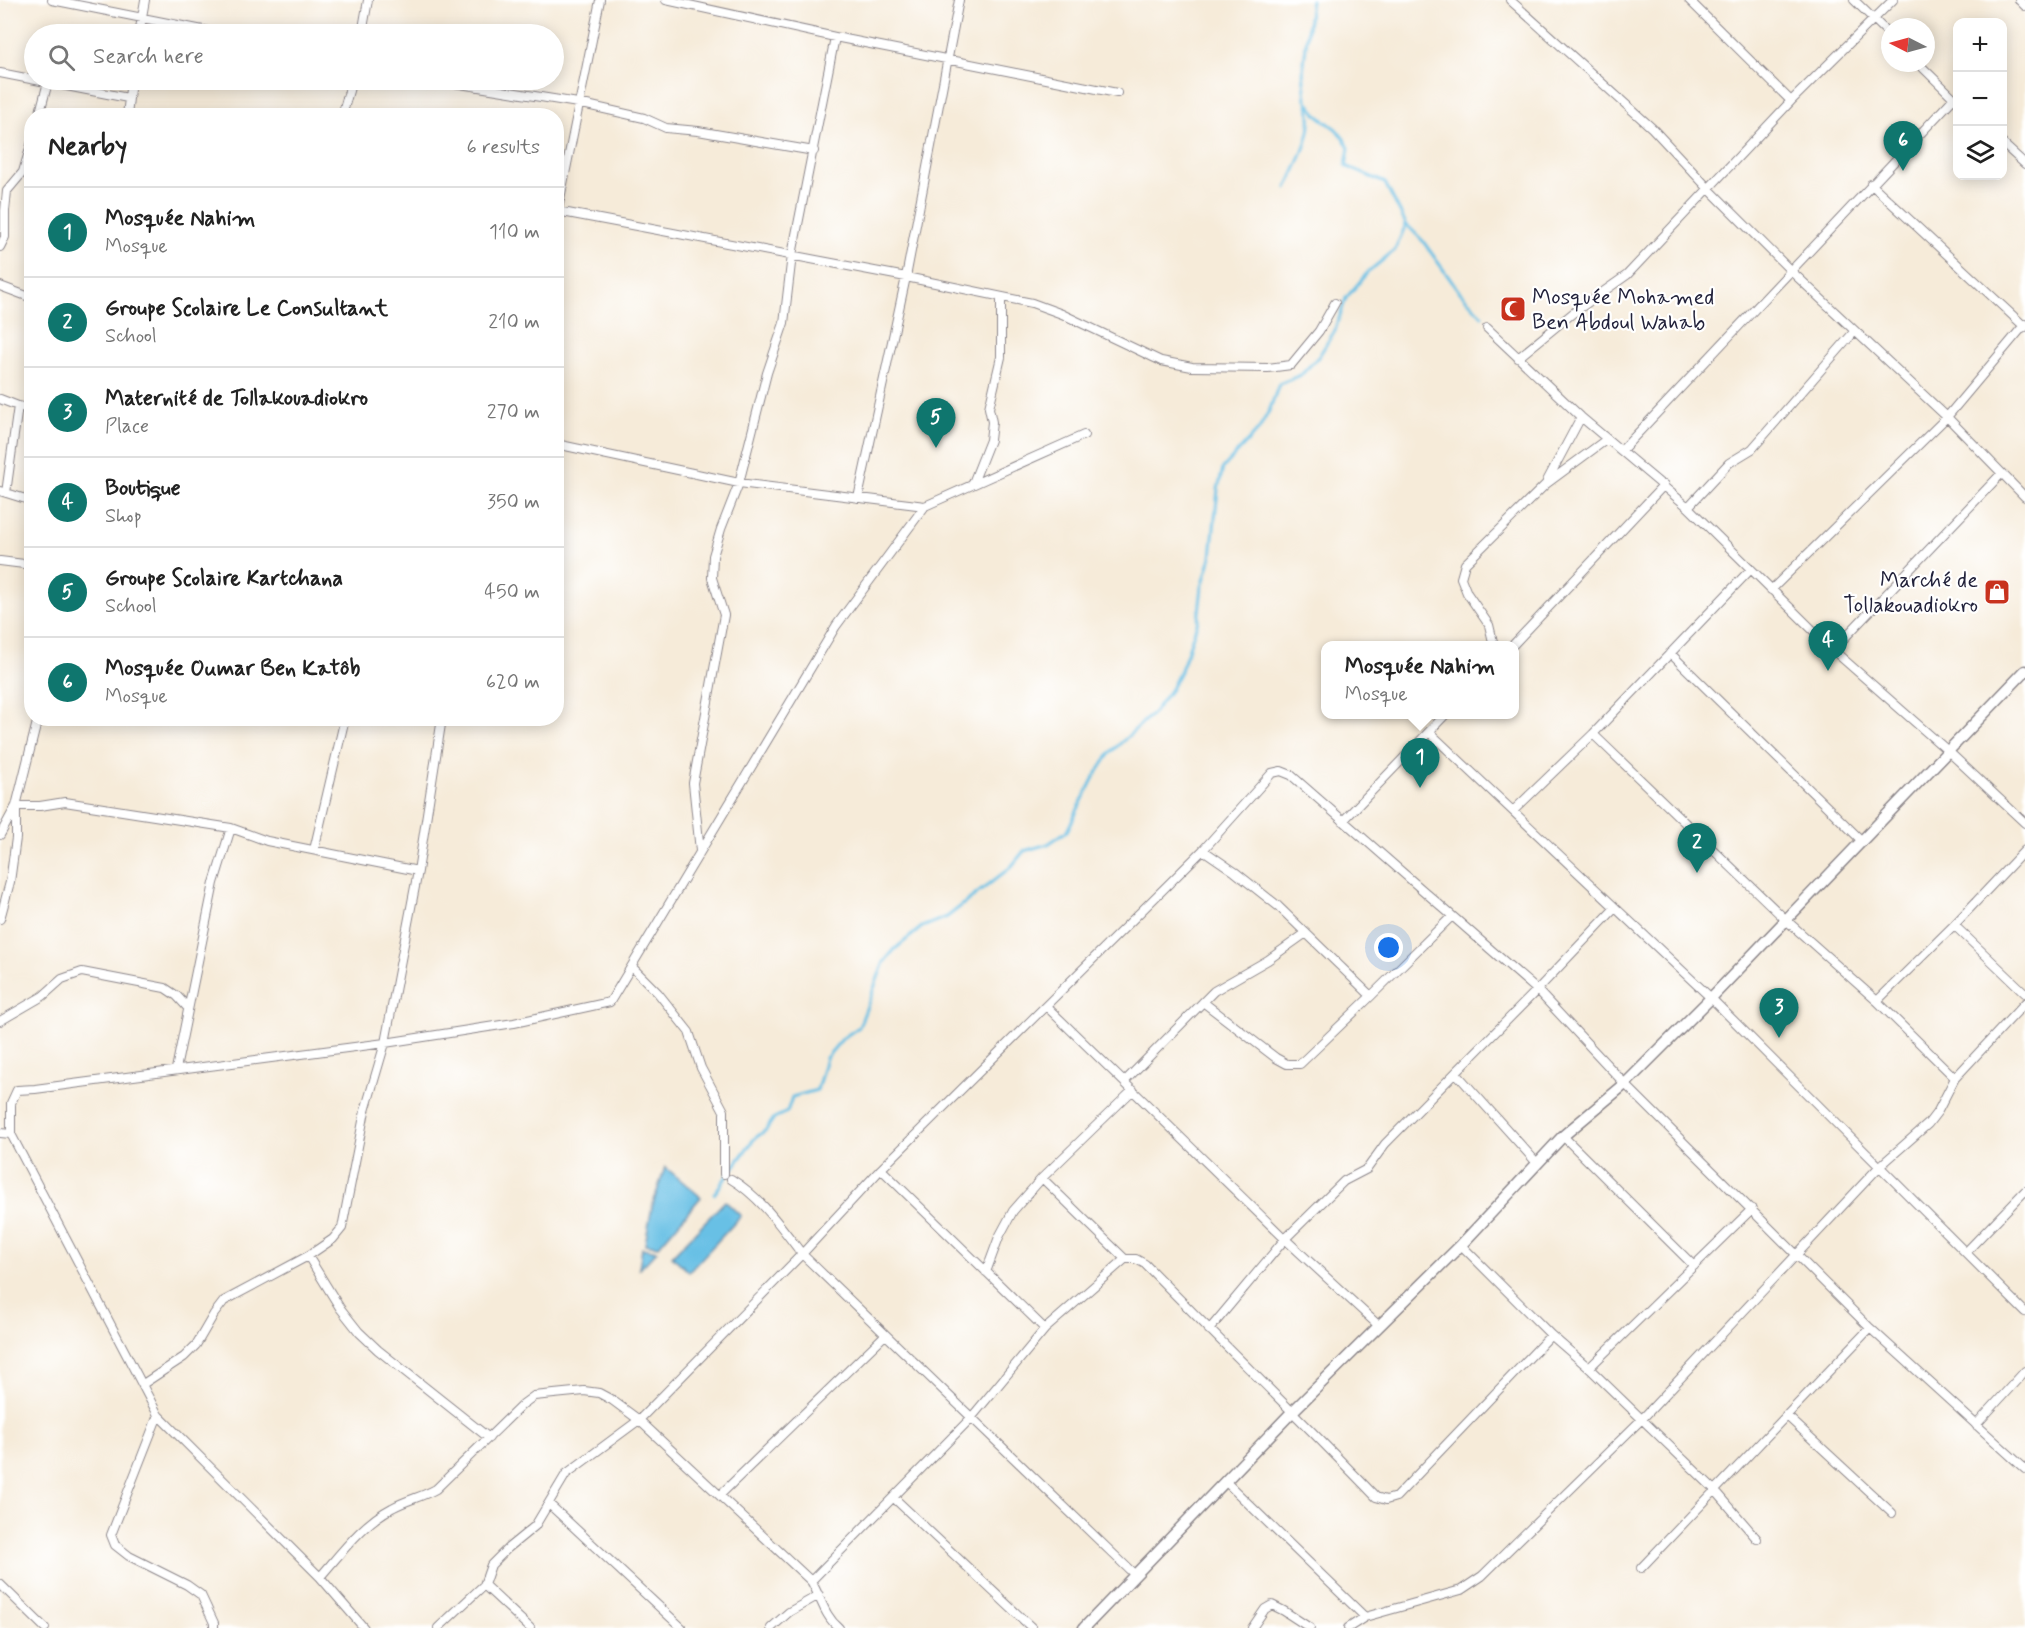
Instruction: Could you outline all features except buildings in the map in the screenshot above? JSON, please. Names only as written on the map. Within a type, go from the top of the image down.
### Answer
[{"type":"street","points":[[52,0],[74,2],[172,24]]},
{"type":"street","points":[[140,24],[145,0]]},
{"type":"street","points":[[364,24],[368,0]]},
{"type":"street","points":[[564,176],[600,0]]},
{"type":"street","points":[[666,0],[835,37],[1117,93]]},
{"type":"street","points":[[858,498],[906,277],[959,0]]},
{"type":"street","points":[[1510,0],[1653,128],[1708,188],[1790,270],[1947,417],[2025,497]]},
{"type":"street","points":[[1689,0],[1791,101]]},
{"type":"street","points":[[1854,0],[1881,27]]},
{"type":"street","points":[[1518,358],[1573,313],[1627,275],[1791,101],[1893,0]]},
{"type":"street","points":[[2019,0],[2025,6]]},
{"type":"street","points":[[700,851],[693,783],[724,615],[712,579],[713,556],[739,483],[767,373],[784,322],[792,255],[835,37]]},
{"type":"street","points":[[1928,72],[1953,96]]},
{"type":"street","points":[[0,73],[24,78]]},
{"type":"street","points":[[41,108],[46,90]]},
{"type":"street","points":[[88,90],[128,98]]},
{"type":"street","points":[[127,108],[129,90]]},
{"type":"street","points":[[344,108],[349,90]]},
{"type":"street","points":[[497,90],[578,103],[644,118],[666,128],[698,131],[814,151]]},
{"type":"street","points":[[1622,450],[1871,184],[1953,102]]},
{"type":"street","points":[[2007,148],[2025,164]]},
{"type":"street","points":[[0,247],[5,237],[8,191],[24,169]]},
{"type":"street","points":[[1771,590],[1947,417],[2024,325],[1871,184]]},
{"type":"street","points":[[564,214],[792,255],[1032,303],[1062,314],[1161,361],[1192,367],[1291,366],[1319,331],[1335,303]]},
{"type":"street","points":[[0,286],[24,295]]},
{"type":"street","points":[[973,483],[981,466],[991,431],[989,408],[1001,357],[1001,297]]},
{"type":"street","points":[[1487,328],[1581,417],[1688,507],[1833,650],[1948,751],[2025,823]]},
{"type":"street","points":[[1688,507],[1729,463],[1752,449],[1854,332]]},
{"type":"street","points":[[0,399],[24,407]]},
{"type":"street","points":[[18,406],[3,492],[24,499]]},
{"type":"street","points":[[1546,484],[1581,417]]},
{"type":"street","points":[[364,1628],[320,1577],[158,1415],[11,1134],[11,1103],[17,1090],[385,1043],[514,1023],[610,1002],[836,626],[925,506],[1084,435]]},
{"type":"street","points":[[1493,641],[1489,625],[1467,593],[1461,578],[1466,564],[1546,484],[1607,439]]},
{"type":"street","points":[[564,446],[739,483],[925,506]]},
{"type":"street","points":[[1833,650],[2001,474]]},
{"type":"street","points":[[1516,641],[1664,485]]},
{"type":"street","points":[[0,561],[24,565]]},
{"type":"street","points":[[1513,811],[1593,734],[1751,569]]},
{"type":"street","points":[[1670,653],[1862,841]]},
{"type":"street","points":[[1084,1628],[1293,1411],[1461,1245],[1563,1136],[1625,1084],[1712,998],[2025,671]]},
{"type":"street","points":[[1343,821],[1441,719]]},
{"type":"street","points":[[0,919],[10,882],[16,838],[16,806],[36,726]]},
{"type":"street","points":[[314,850],[343,726]]},
{"type":"street","points":[[143,1384],[184,1357],[196,1345],[214,1314],[225,1301],[308,1256],[333,1239],[342,1228],[364,1111],[385,1043],[418,871],[441,726]]},
{"type":"street","points":[[1429,732],[1712,998],[2025,1312]]},
{"type":"street","points":[[1593,734],[1786,920],[1877,1001],[1955,1078]]},
{"type":"street","points":[[438,1628],[484,1585],[491,1565],[535,1526],[566,1474],[639,1420],[802,1254],[881,1169],[1203,850],[1272,773],[1281,771],[1291,775],[1537,990],[1625,1084],[1870,1328],[2025,1469]]},
{"type":"street","points":[[16,806],[40,806],[65,802],[231,828],[267,841],[418,871]]},
{"type":"street","points":[[0,835],[16,806]]},
{"type":"street","points":[[176,1069],[214,883],[231,828]]},
{"type":"street","points":[[1203,850],[1278,906],[1371,996]]},
{"type":"street","points":[[1877,1001],[1954,926],[2025,850]]},
{"type":"street","points":[[1209,1329],[1286,1239],[1344,1181],[1367,1169],[1386,1144],[1615,908]]},
{"type":"street","points":[[1203,1002],[1275,1058],[1287,1064],[1300,1064],[1452,916]]},
{"type":"street","points":[[1954,926],[2025,993]]},
{"type":"street","points":[[1125,1081],[1214,991],[1268,960],[1305,933]]},
{"type":"street","points":[[632,967],[658,993],[689,1032],[701,1068],[724,1111],[727,1177],[745,1188],[775,1219],[802,1254],[1135,1575]]},
{"type":"street","points":[[0,1021],[43,996],[62,979],[82,972],[165,988],[177,996],[188,1008]]},
{"type":"street","points":[[1348,1628],[1365,1617],[1461,1590],[1482,1576],[1642,1419],[1879,1167],[1928,1124],[1938,1111],[1955,1078],[2025,1003]]},
{"type":"street","points":[[1046,1006],[1378,1325]]},
{"type":"street","points":[[1456,1073],[1537,1163]]},
{"type":"street","points":[[986,1272],[999,1236],[1013,1211],[1042,1178],[1133,1090]]},
{"type":"street","points":[[0,1133],[11,1134]]},
{"type":"street","points":[[1563,1136],[1694,1266]]},
{"type":"street","points":[[881,1169],[1045,1329]]},
{"type":"street","points":[[1042,1178],[1125,1259]]},
{"type":"street","points":[[1966,1252],[2025,1191]]},
{"type":"street","points":[[1589,1368],[1752,1209]]},
{"type":"street","points":[[1461,1245],[1551,1335],[1589,1368],[1715,1490],[1757,1539]]},
{"type":"street","points":[[308,1256],[340,1308],[359,1332],[378,1350],[489,1437]]},
{"type":"street","points":[[811,1581],[971,1418],[1045,1329],[1125,1259],[1136,1259],[1145,1264],[1376,1497],[1386,1500],[1396,1497],[1551,1335]]},
{"type":"street","points":[[1641,1568],[1870,1328]]},
{"type":"street","points":[[720,1495],[885,1335]]},
{"type":"street","points":[[1976,1425],[2025,1371]]},
{"type":"street","points":[[320,1577],[377,1517],[392,1507],[436,1489],[534,1396],[584,1390],[599,1393],[612,1400],[639,1420],[720,1495],[811,1581],[824,1610],[832,1623],[839,1628]]},
{"type":"street","points":[[158,1415],[111,1535],[115,1545],[129,1557],[187,1585],[201,1595],[214,1623],[214,1628]]},
{"type":"street","points":[[1786,1415],[1892,1513]]},
{"type":"street","points":[[1226,1482],[1365,1617]]},
{"type":"street","points":[[894,1498],[1032,1628]]},
{"type":"street","points":[[549,1504],[682,1628]]},
{"type":"street","points":[[0,1584],[45,1628]]},
{"type":"street","points":[[484,1585],[530,1628]]},
{"type":"street","points":[[771,1628],[789,1612],[819,1595]]},
{"type":"street","points":[[1252,1628],[1265,1609],[1272,1605],[1310,1628]]},
{"type":"water","points":[[665,1167],[701,1197],[659,1246],[645,1244],[652,1207]]},
{"type":"water","points":[[725,1201],[741,1216],[689,1272],[672,1256]]},
{"type":"water","points":[[642,1248],[657,1251],[639,1269]]},
{"type":"waterway","points":[[1306,99],[1303,72],[1311,0]]},
{"type":"waterway","points":[[714,1194],[754,1139],[766,1130],[774,1118],[787,1112],[792,1097],[817,1090],[826,1058],[843,1038],[859,1027],[884,962],[895,949],[922,927],[947,917],[1011,867],[1024,851],[1048,844],[1067,831],[1093,779],[1110,753],[1154,712],[1171,689],[1183,665],[1198,621],[1202,587],[1211,557],[1218,489],[1223,468],[1259,429],[1270,409],[1279,384],[1301,375],[1319,356],[1335,330],[1346,298],[1368,272],[1395,250],[1406,224],[1385,183],[1346,166],[1349,148],[1344,139],[1336,129],[1317,115],[1306,99]]},
{"type":"waterway","points":[[1287,188],[1308,136],[1310,126],[1308,105]]},
{"type":"waterway","points":[[1406,224],[1422,240],[1458,290],[1482,316]]},
{"type":"place","name":"Mosquée Oumar Ben Katôb","points":[[1903,171]]},
{"type":"place","name":"Mosquée Mohamed Ben Abdoul Wahab","points":[[1513,309]]},
{"type":"place","name":"Groupe Scolaire Kartchana","points":[[936,448]]},
{"type":"place","name":"Marché de Tollakouadiokro","points":[[1997,592]]},
{"type":"place","name":"Boutique","points":[[1828,671]]},
{"type":"place","name":"Mosquée Nahim","points":[[1420,788]]},
{"type":"place","name":"Groupe Scolaire Le Consultant","points":[[1697,873]]},
{"type":"place","name":"Maternité de Tollakouadiokro","points":[[1779,1038]]}]
